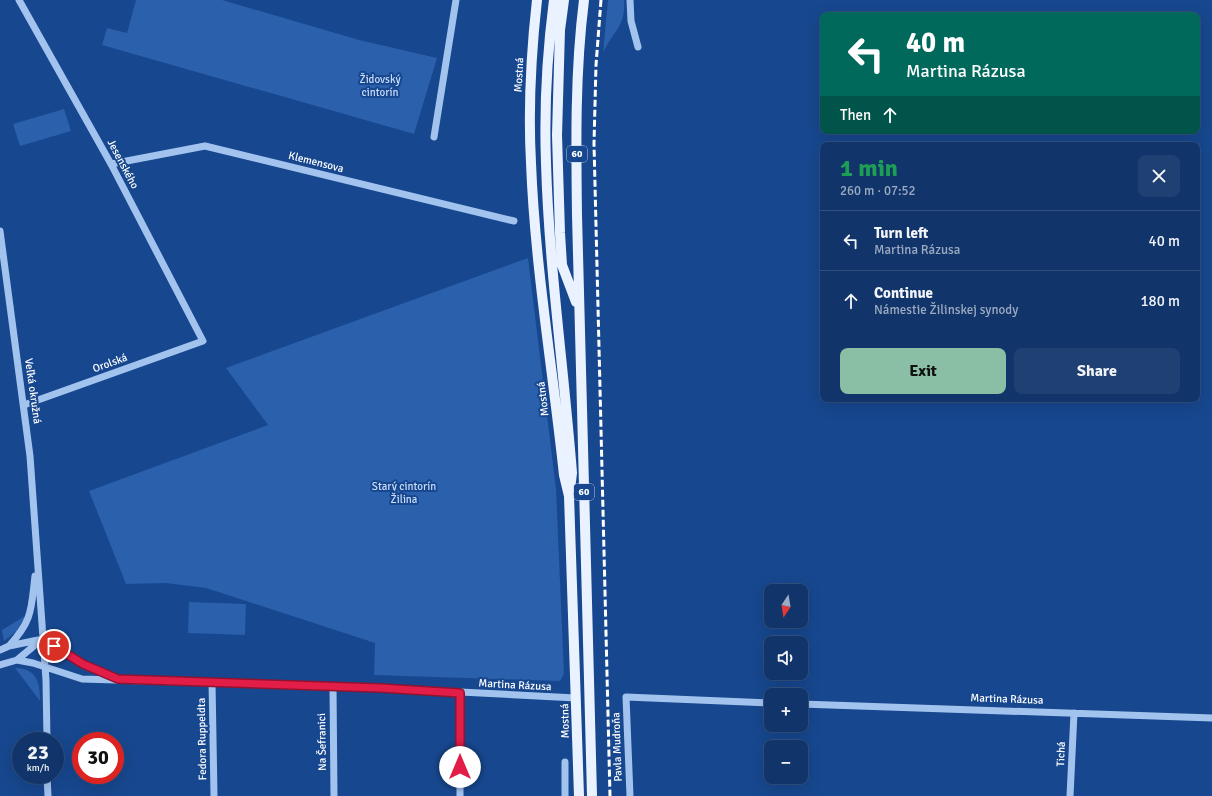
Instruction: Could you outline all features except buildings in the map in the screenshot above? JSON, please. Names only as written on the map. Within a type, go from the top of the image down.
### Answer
[{"type":"main road","name":"Mostná","points":[[537,0],[531,77],[531,164],[546,322],[564,475],[569,496],[578,796]]},
{"type":"main road","points":[[554,0],[550,29],[546,162],[549,223],[572,466],[569,496]]},
{"type":"main road","points":[[564,0],[560,30],[557,135],[560,232],[562,265],[579,309]]},
{"type":"main road","name":"60","points":[[584,0],[580,33],[576,135],[579,309],[592,796]]},
{"type":"street","name":"Jesenského","points":[[19,0],[111,164],[203,341]]},
{"type":"street","points":[[434,136],[456,0]]},
{"type":"street","points":[[630,0],[631,21],[638,47]]},
{"type":"street","name":"Klemensova","points":[[111,164],[206,146],[514,221]]},
{"type":"street","name":"Veľká okružná","points":[[0,231],[30,456],[45,667],[47,732]]},
{"type":"street","name":"Orolská","points":[[24,405],[203,341]]},
{"type":"street","name":"Veľká okružná","points":[[9,646],[21,633],[30,616],[37,556]]},
{"type":"street","points":[[0,664],[17,660],[43,639]]},
{"type":"street","points":[[0,650],[9,646],[43,639],[83,664],[118,679]]},
{"type":"street","name":"Martina Rázusa","points":[[17,660],[82,679],[212,682],[576,698]]},
{"type":"street","name":"Fedora Ruppeldta","points":[[212,682],[214,796]]},
{"type":"street","name":"Na Šefranici","points":[[333,687],[334,796]]},
{"type":"street","points":[[460,693],[460,796]]},
{"type":"street","name":"Pavla Mudroňa","points":[[630,796],[626,697],[764,703]]},
{"type":"street","name":"Martina Rázusa","points":[[808,704],[1074,712],[1212,718]]},
{"type":"street","name":"Tichá","points":[[1070,796],[1074,712]]},
{"type":"street","points":[[565,762],[565,796]]},
{"type":"street","points":[[47,784],[48,796]]},
{"type":"green space","name":"Židovský cintorín","points":[[136,0],[222,0],[359,40],[437,58],[414,134],[102,45],[107,28],[127,33]]},
{"type":"green space","points":[[608,0],[624,0],[624,9],[621,23],[603,53]]},
{"type":"green space","points":[[64,109],[71,131],[20,146],[13,124]]},
{"type":"green space","name":"Starý cintorín Žilina","points":[[528,258],[556,489],[564,674],[560,681],[374,675],[375,643],[206,588],[166,583],[126,584],[89,491],[268,425],[226,368]]},
{"type":"green space","points":[[189,602],[246,604],[245,635],[188,633]]},
{"type":"green space","points":[[25,616],[17,631],[4,641],[2,630]]},
{"type":"green space","points":[[15,668],[28,671],[33,674],[38,683],[40,701]]},
{"type":"railway","points":[[601,0],[596,65],[594,144],[610,796]]},
{"type":"route","points":[[54,646],[66,652],[83,664],[118,679],[381,688],[460,693],[460,767]]}]
